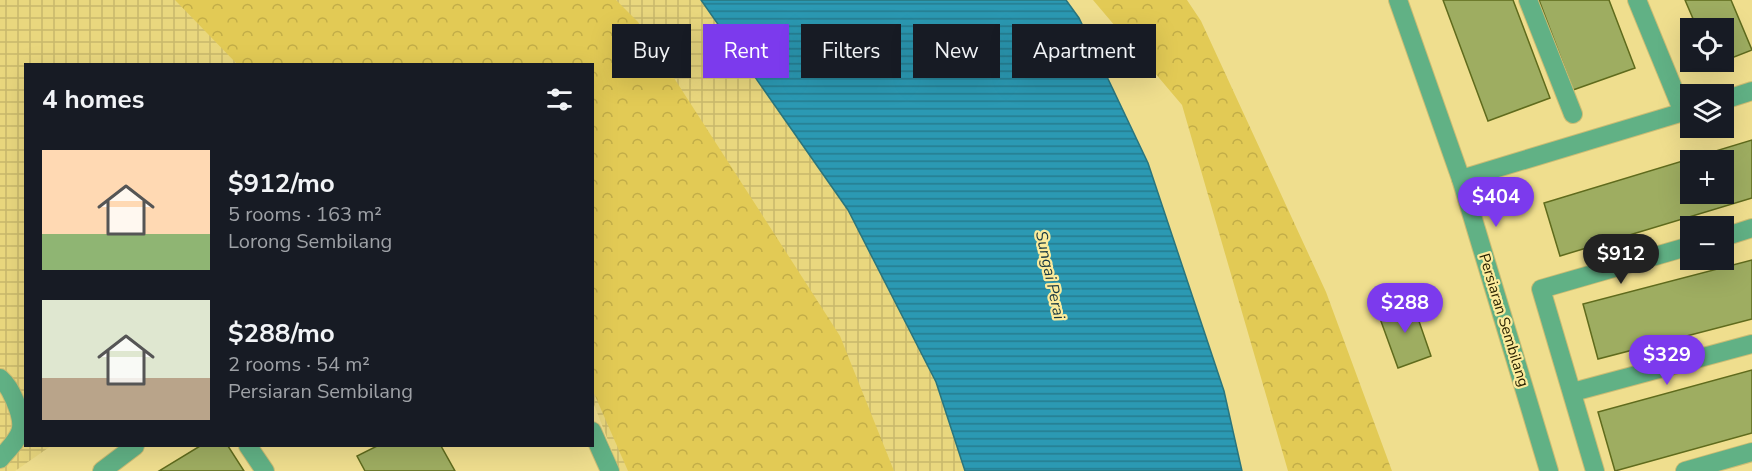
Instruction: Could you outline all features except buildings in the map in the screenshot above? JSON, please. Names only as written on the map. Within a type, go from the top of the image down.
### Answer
[{"type":"street","name":"Persiaran Sembilang","points":[[1398,0],[1461,179],[1549,471]]},
{"type":"street","points":[[1528,0],[1573,114]]},
{"type":"street","points":[[1636,0],[1680,96]]},
{"type":"street","points":[[1734,97],[1752,92]]},
{"type":"street","points":[[1461,179],[1680,113]]},
{"type":"street","points":[[1734,234],[1752,228]]},
{"type":"street","points":[[1596,471],[1541,289],[1680,249]]},
{"type":"street","points":[[1573,392],[1752,344]]},
{"type":"street","points":[[0,378],[8,385],[23,419],[23,429],[0,459]]},
{"type":"street","points":[[594,435],[610,471]]},
{"type":"street","points":[[102,471],[122,465],[134,447]]},
{"type":"street","points":[[249,447],[265,471]]},
{"type":"street","points":[[1685,471],[1752,452]]},
{"type":"shaded area","points":[[0,0],[701,0],[718,24],[703,24],[703,78],[756,78],[848,210],[936,382],[965,471],[620,471],[594,405],[594,63],[24,63],[24,447],[50,447],[15,471],[0,471]]},
{"type":"green space","points":[[175,0],[616,0],[639,24],[612,24],[612,78],[674,78],[840,336],[894,471],[628,471],[594,393],[594,63],[236,63]]},
{"type":"green space","points":[[1093,0],[1187,0],[1201,21],[1326,292],[1392,471],[1288,471],[1182,105],[1156,74],[1156,24],[1113,24]]},
{"type":"water","name":"Sungai Perai","points":[[701,0],[1066,0],[1082,24],[1012,24],[1012,78],[1108,78],[1148,163],[1224,391],[1242,471],[965,471],[936,382],[848,210],[756,78],[789,78],[789,24],[718,24]]}]
